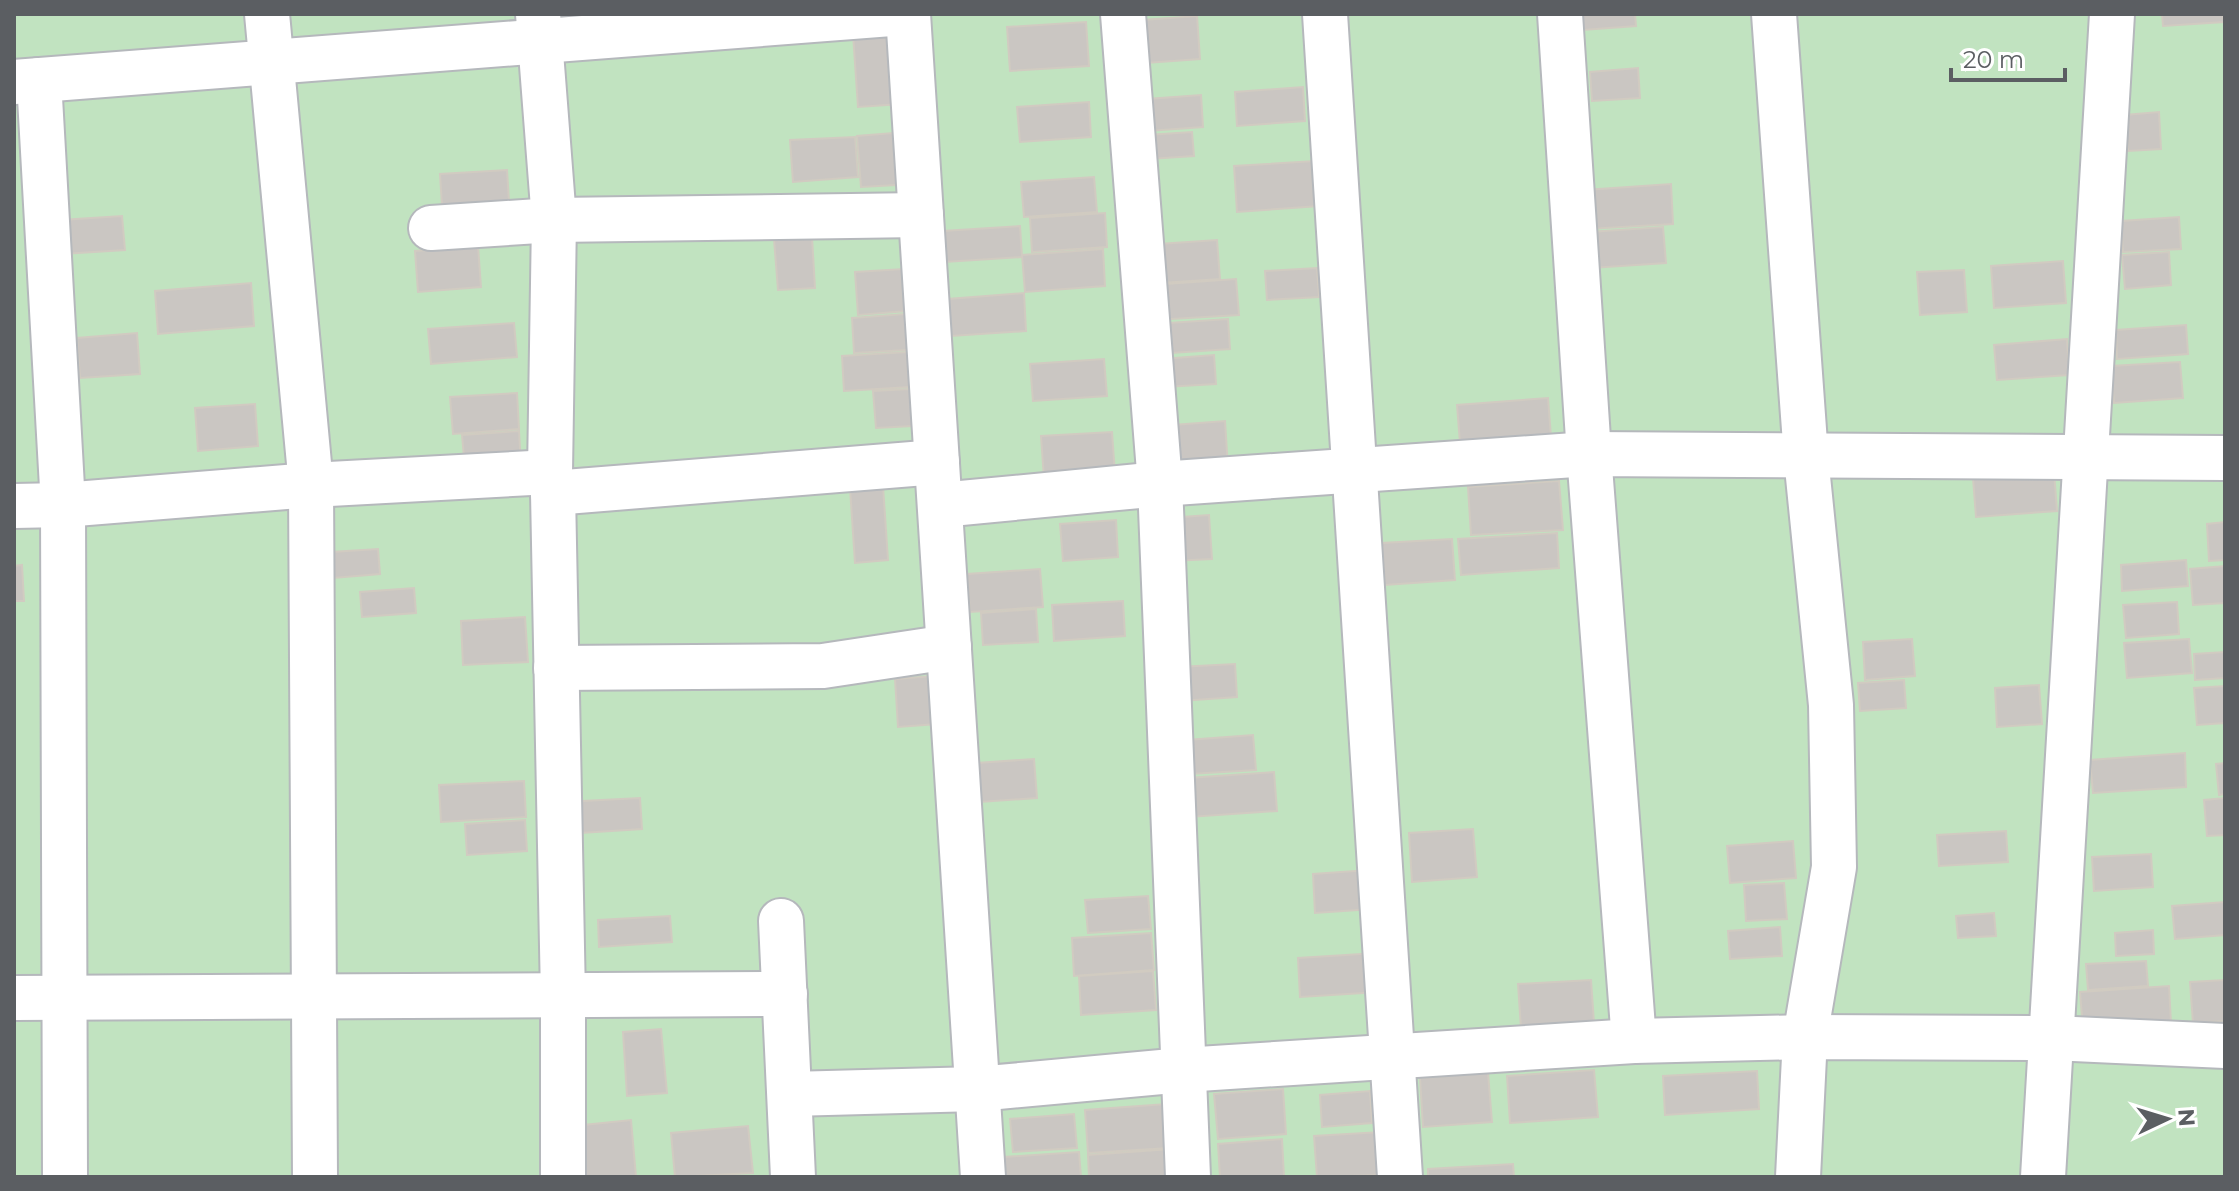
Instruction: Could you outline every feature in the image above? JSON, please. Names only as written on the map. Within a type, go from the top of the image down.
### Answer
[{"type":"street","points":[[267,14],[311,485],[315,1177]]},
{"type":"street","points":[[65,1177],[63,505],[26,81],[272,62],[539,28],[891,14]]},
{"type":"street","points":[[908,14],[983,1177]]},
{"type":"street","points":[[1123,14],[1160,484],[1188,1177]]},
{"type":"street","points":[[1325,14],[1400,1177]]},
{"type":"street","points":[[1560,14],[1589,454],[1634,1041]]},
{"type":"street","points":[[1774,14],[1806,457],[1831,705],[1834,867],[1805,1037],[1798,1177]]},
{"type":"street","points":[[2043,1177],[2112,14]]},
{"type":"street","points":[[539,28],[554,220],[552,483],[563,997],[563,1177]]},
{"type":"street","points":[[431,228],[554,220],[921,215]]},
{"type":"street","points":[[940,505],[1160,484],[1589,454],[2225,458]]},
{"type":"street","points":[[14,506],[63,505],[311,485],[552,483],[937,462]]},
{"type":"street","points":[[556,668],[823,666],[949,647]]},
{"type":"street","points":[[781,921],[793,1177]]},
{"type":"street","points":[[14,998],[785,994]]},
{"type":"street","points":[[790,1094],[977,1089],[1183,1070],[1634,1041],[1805,1037],[2052,1038],[2225,1046]]},
{"type":"green space","points":[[14,14],[2225,14],[2225,1177],[14,1177]]},
{"type":"building","points":[[1568,14],[1635,14],[1636,26],[1569,31]]},
{"type":"building","points":[[2162,14],[2223,14],[2224,22],[2163,26]]},
{"type":"building","points":[[1197,16],[1200,59],[1132,64],[1129,21]]},
{"type":"building","points":[[1086,22],[1089,66],[1010,71],[1007,27]]},
{"type":"building","points":[[896,31],[901,104],[858,107],[853,34]]},
{"type":"building","points":[[1638,68],[1640,98],[1592,101],[1590,72]]},
{"type":"building","points":[[1303,87],[1305,121],[1237,126],[1235,92]]},
{"type":"building","points":[[1201,95],[1203,127],[1148,131],[1147,99]]},
{"type":"building","points":[[1089,102],[1091,137],[1020,142],[1017,107]]},
{"type":"building","points":[[2159,112],[2161,149],[2128,151],[2125,115]]},
{"type":"building","points":[[1192,132],[1194,156],[1149,159],[1147,135]]},
{"type":"building","points":[[893,133],[896,185],[861,187],[857,136]]},
{"type":"building","points":[[855,137],[858,177],[793,182],[790,140]]},
{"type":"building","points":[[1315,161],[1319,206],[1237,212],[1234,166]]},
{"type":"building","points":[[507,170],[510,217],[443,222],[440,174]]},
{"type":"building","points":[[1094,177],[1097,212],[1024,217],[1021,182]]},
{"type":"building","points":[[1671,184],[1673,224],[1588,229],[1585,190]]},
{"type":"building","points":[[1105,213],[1107,247],[1032,252],[1030,218]]},
{"type":"building","points":[[122,216],[125,250],[63,254],[61,220]]},
{"type":"building","points":[[2179,217],[2181,249],[2123,252],[2121,221]]},
{"type":"building","points":[[1020,226],[1022,257],[945,262],[943,231]]},
{"type":"building","points":[[1663,227],[1666,263],[1591,268],[1589,232]]},
{"type":"building","points":[[812,237],[815,288],[778,290],[774,239]]},
{"type":"building","points":[[1217,240],[1220,279],[1147,284],[1144,245]]},
{"type":"building","points":[[478,246],[481,287],[418,292],[415,251]]},
{"type":"building","points":[[1103,249],[1105,286],[1025,292],[1022,255]]},
{"type":"building","points":[[2169,252],[2171,285],[2125,289],[2122,255]]},
{"type":"building","points":[[2063,261],[2066,303],[1994,308],[1991,266]]},
{"type":"building","points":[[1317,268],[1319,297],[1267,300],[1265,271]]},
{"type":"building","points":[[904,269],[907,311],[858,315],[855,272]]},
{"type":"building","points":[[1964,270],[1967,312],[1920,315],[1917,272]]},
{"type":"building","points":[[1236,279],[1239,315],[1154,320],[1151,285]]},
{"type":"building","points":[[251,283],[254,326],[158,334],[155,291]]},
{"type":"building","points":[[1024,293],[1026,331],[951,336],[948,299]]},
{"type":"building","points":[[905,314],[907,350],[854,353],[852,318]]},
{"type":"building","points":[[1228,319],[1230,349],[1156,354],[1154,324]]},
{"type":"building","points":[[514,323],[517,357],[431,364],[428,329]]},
{"type":"building","points":[[2186,325],[2188,354],[2117,359],[2116,330]]},
{"type":"building","points":[[137,333],[140,374],[80,378],[77,338]]},
{"type":"building","points":[[2067,339],[2069,375],[1997,380],[1994,345]]},
{"type":"building","points":[[908,352],[910,387],[844,391],[842,356]]},
{"type":"building","points":[[1214,355],[1216,384],[1164,387],[1162,359]]},
{"type":"building","points":[[1104,359],[1107,396],[1033,401],[1030,364]]},
{"type":"building","points":[[2180,362],[2183,398],[2114,403],[2111,366]]},
{"type":"building","points":[[910,389],[912,426],[876,428],[873,391]]},
{"type":"building","points":[[517,393],[519,429],[453,434],[450,397]]},
{"type":"building","points":[[1548,398],[1551,437],[1460,443],[1457,405]]},
{"type":"building","points":[[255,404],[258,446],[198,451],[195,408]]},
{"type":"building","points":[[1225,421],[1228,468],[1163,472],[1160,426]]},
{"type":"building","points":[[519,431],[521,465],[465,469],[462,435]]},
{"type":"building","points":[[1112,432],[1115,474],[1044,479],[1041,436]]},
{"type":"building","points":[[2054,472],[2057,511],[1976,517],[1973,478]]},
{"type":"building","points":[[1559,481],[1563,530],[1471,535],[1468,487]]},
{"type":"building","points":[[883,486],[888,560],[855,563],[850,488]]},
{"type":"building","points":[[1209,515],[1212,559],[1171,561],[1168,518]]},
{"type":"building","points":[[1116,520],[1118,557],[1063,561],[1060,524]]},
{"type":"building","points":[[2225,522],[2225,560],[2209,561],[2207,524]]},
{"type":"building","points":[[1557,533],[1559,568],[1461,575],[1458,539]]},
{"type":"building","points":[[1452,539],[1455,580],[1385,585],[1382,543]]},
{"type":"building","points":[[378,549],[380,574],[333,578],[331,552]]},
{"type":"building","points":[[2186,560],[2188,586],[2122,591],[2121,565]]},
{"type":"building","points":[[22,565],[24,601],[14,601],[14,566]]},
{"type":"building","points":[[2225,566],[2225,603],[2193,605],[2190,569]]},
{"type":"building","points":[[1040,569],[1043,607],[970,612],[967,574]]},
{"type":"building","points":[[414,588],[416,613],[362,617],[360,592]]},
{"type":"building","points":[[1123,601],[1125,636],[1054,641],[1052,605]]},
{"type":"building","points":[[2177,602],[2179,634],[2126,638],[2123,605]]},
{"type":"building","points":[[1036,609],[1038,642],[983,645],[981,613]]},
{"type":"building","points":[[525,617],[528,662],[463,665],[461,621]]},
{"type":"building","points":[[1912,639],[1915,676],[1865,680],[1863,642]]},
{"type":"building","points":[[2189,639],[2192,673],[2127,678],[2124,643]]},
{"type":"building","points":[[2225,652],[2225,678],[2195,680],[2194,654]]},
{"type":"building","points":[[1235,664],[1237,697],[1180,701],[1178,667]]},
{"type":"building","points":[[934,676],[937,724],[898,727],[895,679]]},
{"type":"building","points":[[1904,680],[1906,708],[1860,711],[1858,683]]},
{"type":"building","points":[[2039,685],[2042,724],[1997,727],[1995,688]]},
{"type":"building","points":[[2225,686],[2225,723],[2197,725],[2194,688]]},
{"type":"building","points":[[1253,735],[1256,770],[1190,774],[1187,740]]},
{"type":"building","points":[[2185,753],[2186,787],[2093,793],[2090,760]]},
{"type":"building","points":[[1034,759],[1037,798],[980,802],[977,763]]},
{"type":"building","points":[[2225,763],[2225,794],[2219,795],[2216,764]]},
{"type":"building","points":[[1274,772],[1277,811],[1189,817],[1187,778]]},
{"type":"building","points":[[524,781],[526,817],[441,822],[439,785]]},
{"type":"building","points":[[640,798],[642,829],[565,834],[563,802]]},
{"type":"building","points":[[2225,798],[2225,835],[2207,836],[2204,800]]},
{"type":"building","points":[[525,820],[527,851],[467,855],[465,824]]},
{"type":"building","points":[[1473,829],[1477,877],[1412,882],[1409,833]]},
{"type":"building","points":[[2006,831],[2008,862],[1939,866],[1937,835]]},
{"type":"building","points":[[1793,841],[1796,878],[1730,883],[1727,846]]},
{"type":"building","points":[[2151,854],[2153,887],[2094,891],[2092,857]]},
{"type":"building","points":[[1369,870],[1372,909],[1315,913],[1313,874]]},
{"type":"building","points":[[1784,883],[1787,919],[1746,921],[1744,885]]},
{"type":"building","points":[[1148,896],[1151,929],[1088,933],[1085,900]]},
{"type":"building","points":[[2225,902],[2225,935],[2175,939],[2172,906]]},
{"type":"building","points":[[1994,913],[1996,936],[1958,938],[1956,916]]},
{"type":"building","points":[[670,916],[672,942],[599,947],[598,920]]},
{"type":"building","points":[[1780,927],[1782,956],[1730,959],[1728,931]]},
{"type":"building","points":[[2153,930],[2154,954],[2116,956],[2115,933]]},
{"type":"building","points":[[1151,933],[1154,970],[1074,976],[1072,938]]},
{"type":"building","points":[[1377,953],[1379,992],[1300,997],[1298,958]]},
{"type":"building","points":[[2146,961],[2148,986],[2088,990],[2086,964]]},
{"type":"building","points":[[1153,971],[1156,1010],[1081,1015],[1079,976]]},
{"type":"building","points":[[1591,980],[1594,1023],[1521,1028],[1518,984]]},
{"type":"building","points":[[2225,980],[2225,1021],[2193,1023],[2190,982]]},
{"type":"building","points":[[2169,986],[2171,1023],[2083,1029],[2080,992]]},
{"type":"building","points":[[661,1029],[667,1093],[627,1096],[623,1032]]},
{"type":"building","points":[[1594,1070],[1598,1117],[1510,1123],[1507,1076]]},
{"type":"building","points":[[1757,1071],[1759,1109],[1665,1115],[1663,1076]]},
{"type":"building","points":[[1488,1073],[1492,1122],[1423,1127],[1420,1078]]},
{"type":"building","points":[[1283,1089],[1286,1134],[1218,1139],[1214,1094]]},
{"type":"building","points":[[1370,1091],[1372,1123],[1322,1127],[1320,1095]]},
{"type":"building","points":[[1166,1104],[1169,1148],[1088,1153],[1085,1110]]},
{"type":"building","points":[[1074,1114],[1077,1148],[1013,1152],[1010,1119]]},
{"type":"building","points":[[631,1120],[636,1177],[579,1177],[574,1126]]},
{"type":"building","points":[[748,1126],[753,1173],[675,1177],[671,1133]]},
{"type":"building","points":[[1381,1132],[1384,1175],[1317,1177],[1314,1136]]},
{"type":"building","points":[[1282,1139],[1284,1177],[1220,1177],[1218,1144]]},
{"type":"building","points":[[1171,1149],[1173,1177],[1089,1177],[1088,1155]]},
{"type":"building","points":[[1079,1152],[1081,1177],[1005,1177],[1004,1157]]},
{"type":"building","points":[[1513,1164],[1514,1177],[1428,1177],[1428,1169]]}]
